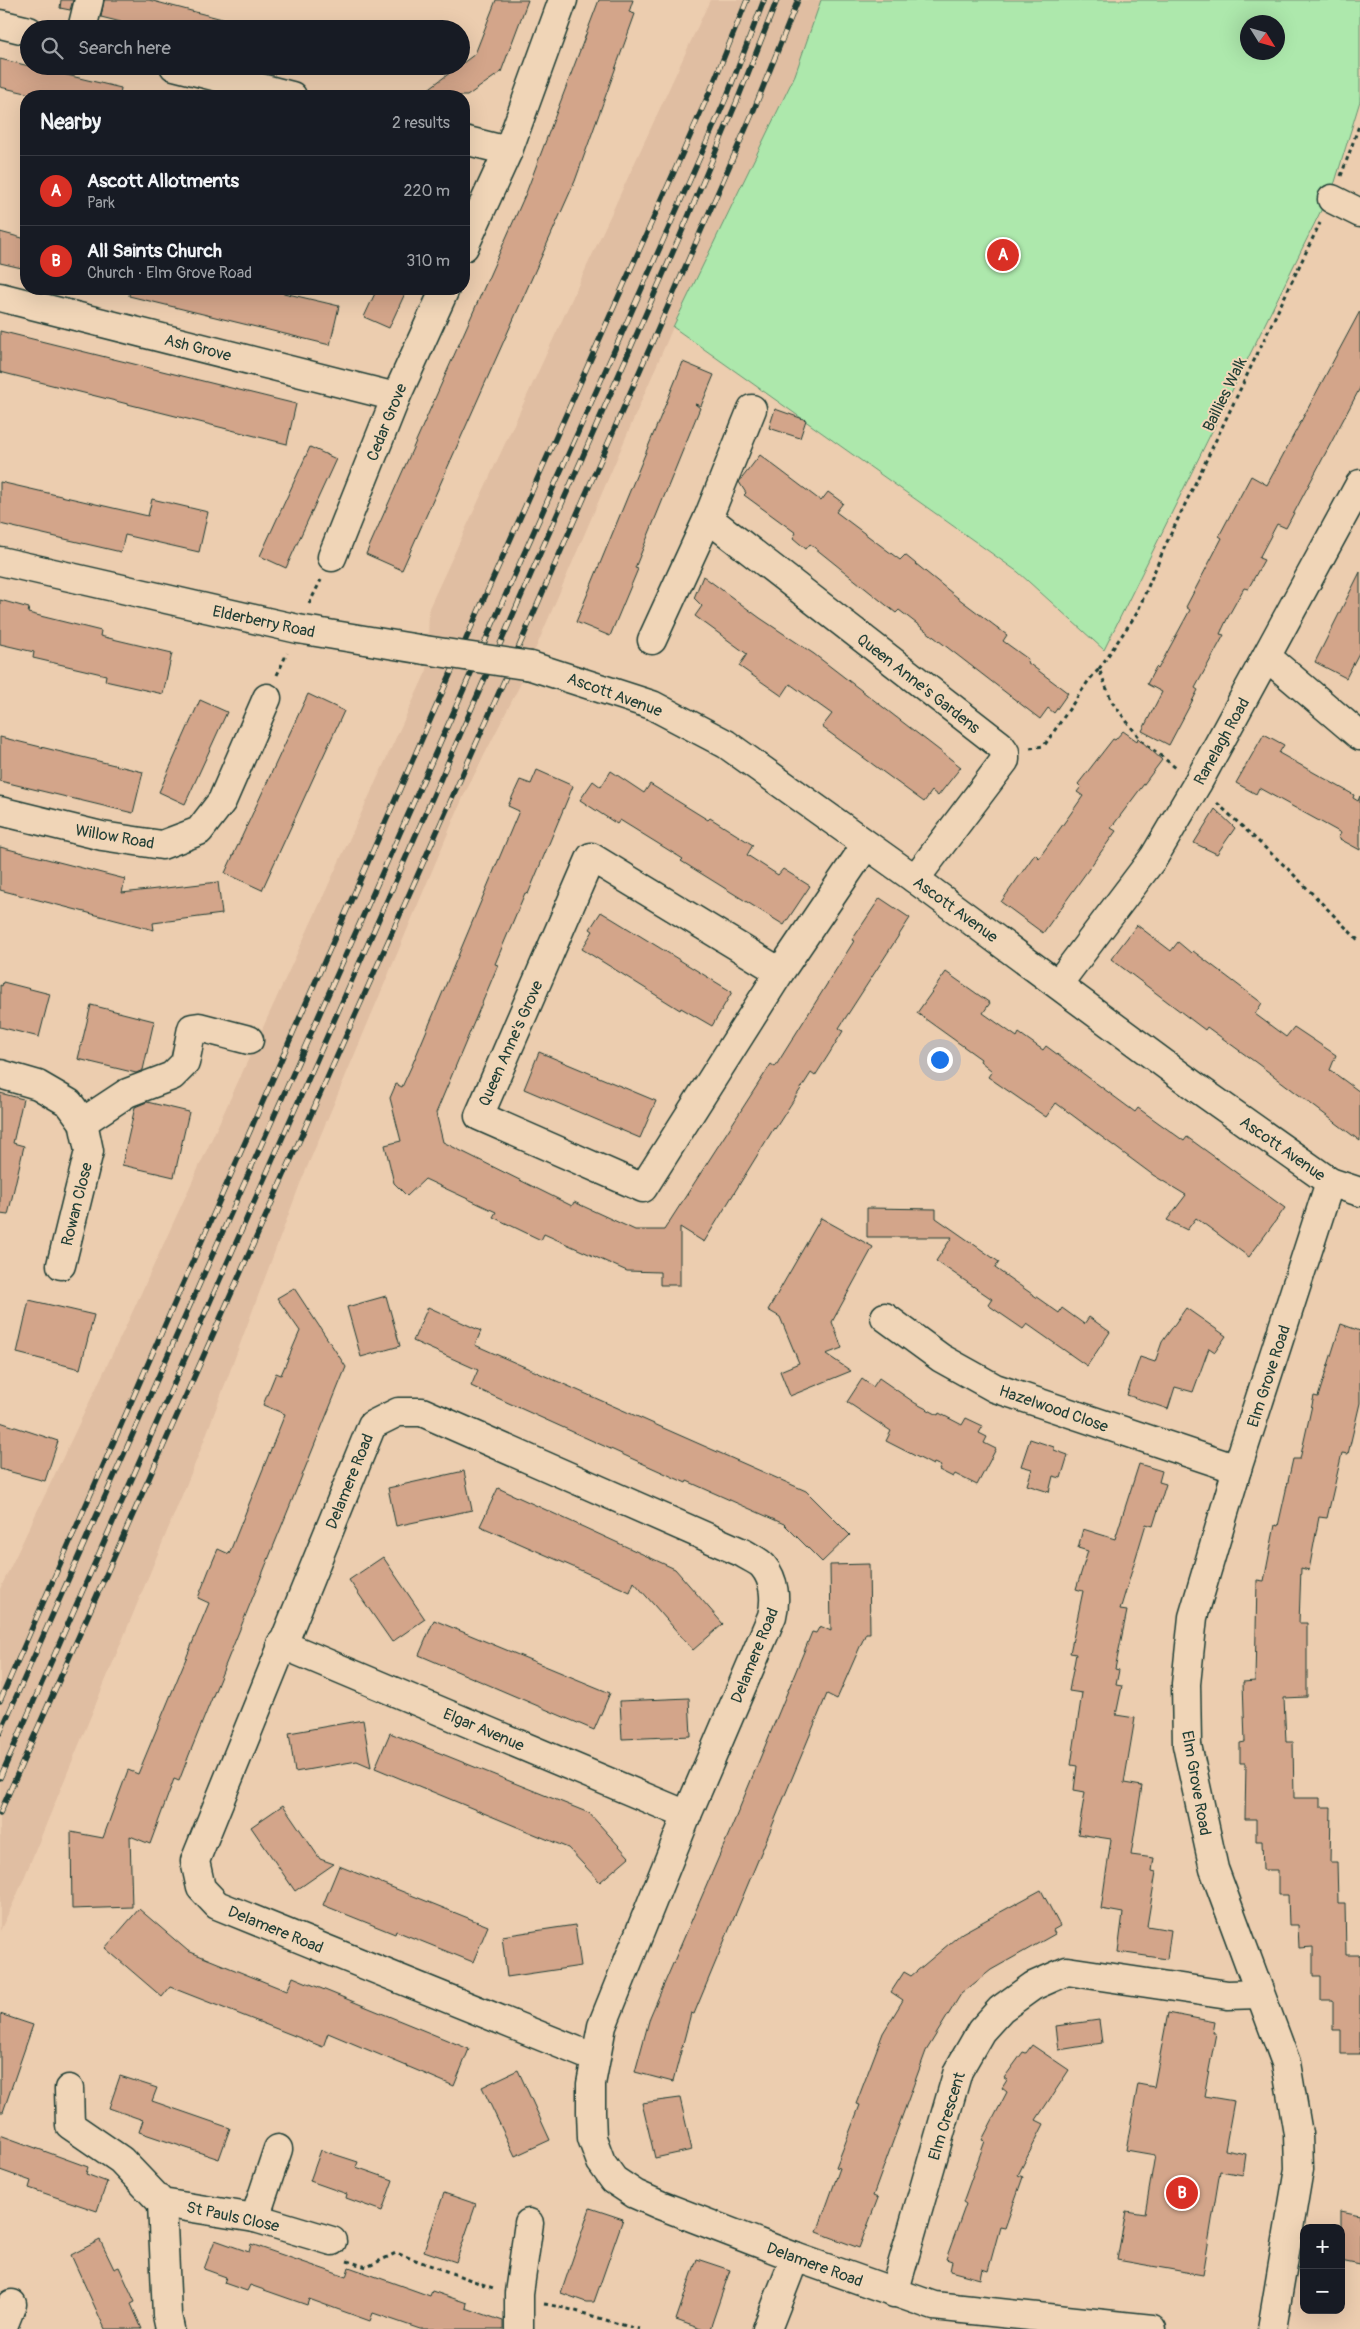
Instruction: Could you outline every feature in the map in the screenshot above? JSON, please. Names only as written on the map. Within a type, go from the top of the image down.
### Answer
[{"type":"street","points":[[84,20],[89,0]]},
{"type":"street","points":[[470,234],[508,151],[564,0]]},
{"type":"street","points":[[0,24],[20,29]]},
{"type":"street","points":[[209,75],[268,90]]},
{"type":"street","points":[[470,142],[508,151]]},
{"type":"street","points":[[1332,199],[1360,213]]},
{"type":"street","name":"Cedar Grove","points":[[332,557],[396,397],[442,295]]},
{"type":"street","name":"Ash Grove","points":[[0,297],[396,397]]},
{"type":"street","points":[[652,640],[708,518],[752,409]]},
{"type":"street","name":"Ranelagh Road","points":[[1058,984],[1154,857],[1197,784],[1360,484]]},
{"type":"street","name":"Queen Anne's Gardens","points":[[708,518],[1000,745],[1005,752],[1004,760],[915,879]]},
{"type":"street","name":"Elderberry Road","points":[[0,561],[298,629],[531,666]]},
{"type":"street","points":[[1267,657],[1360,736]]},
{"type":"street","name":"Ascott Avenue","points":[[531,666],[618,693],[690,723],[726,744],[915,879],[1197,1088],[1330,1182],[1360,1192]]},
{"type":"street","name":"Willow Road","points":[[0,812],[102,836],[162,845],[199,831],[222,801],[267,698]]},
{"type":"street","name":"Queen Anne's Grove","points":[[780,972],[591,857],[479,1116],[643,1188],[780,972],[866,845]]},
{"type":"street","points":[[83,1122],[127,1093],[172,1076],[185,1063],[192,1028],[200,1027],[249,1040]]},
{"type":"street","name":"Rowan Close","points":[[0,1074],[38,1085],[69,1103],[83,1122],[89,1151],[90,1195],[69,1261]]},
{"type":"street","name":"Elm Grove Road","points":[[1272,2329],[1299,2169],[1298,2134],[1286,2063],[1214,1869],[1187,1745],[1186,1684],[1193,1617],[1238,1469],[1330,1182]]},
{"type":"street","name":"Hazelwood Close","points":[[885,1317],[941,1358],[995,1388],[1238,1469]]},
{"type":"street","name":"Delamere Road","points":[[595,2058],[217,1905],[202,1888],[194,1861],[281,1644],[372,1425],[398,1412],[422,1412],[742,1553],[763,1566],[773,1588],[775,1602],[772,1616],[687,1814],[602,2026],[591,2084],[592,2138],[601,2162],[614,2180],[635,2194],[660,2205],[894,2293],[934,2306],[1152,2329]]},
{"type":"street","name":"Elgar Avenue","points":[[281,1644],[687,1814]]},
{"type":"street","name":"Elm Crescent","points":[[894,2293],[958,2071],[981,2031],[1001,2009],[1033,1986],[1067,1971],[1228,1995],[1260,1994]]},
{"type":"street","points":[[68,2089],[70,2125],[120,2160],[162,2202]]},
{"type":"street","points":[[255,2218],[278,2149]]},
{"type":"street","name":"St Pauls Close","points":[[170,2329],[167,2315],[162,2202],[255,2218],[332,2241]]},
{"type":"street","points":[[519,2329],[519,2297],[529,2223]]},
{"type":"street","points":[[768,2329],[795,2256]]},
{"type":"path","name":"Baillies Walk","points":[[1099,670],[1137,613],[1166,544],[1332,199],[1360,123]]},
{"type":"path","points":[[267,698],[332,557]]},
{"type":"path","points":[[332,2241],[338,2258],[368,2267],[396,2253],[519,2297],[570,2308],[639,2329]]},
{"type":"shaded area","points":[[710,0],[821,0],[795,75],[673,327],[520,685],[464,795],[300,1184],[199,1454],[17,1895],[0,1931],[0,1589],[131,1315],[427,670],[429,608]]},
{"type":"green space","points":[[821,0],[1360,0],[1360,101],[1335,182],[1104,650],[1018,572],[673,327],[795,75]]},
{"type":"building","points":[[61,0],[73,0],[70,10],[60,8]]},
{"type":"building","points":[[104,0],[149,0],[226,20],[113,20],[101,17]]},
{"type":"building","points":[[496,0],[528,0],[501,72],[470,94],[470,90],[427,90],[447,75],[470,75],[470,58],[475,54]]},
{"type":"building","points":[[599,0],[633,0],[629,12],[635,14],[575,181],[402,570],[366,554],[526,193]]},
{"type":"building","points":[[0,59],[20,64],[20,75],[67,75],[121,88],[121,90],[20,90],[20,92],[0,87]]},
{"type":"building","points":[[0,232],[20,237],[20,268],[0,263]]},
{"type":"building","points":[[292,295],[339,306],[330,345],[129,296]]},
{"type":"building","points":[[374,295],[404,295],[389,328],[364,317]]},
{"type":"building","points":[[1360,311],[1360,388],[1286,528],[1277,524],[1259,558],[1264,560],[1248,589],[1244,588],[1230,613],[1220,634],[1224,635],[1195,688],[1198,690],[1169,745],[1142,731],[1162,692],[1147,684],[1156,667],[1158,669],[1190,610],[1186,607],[1222,538],[1219,536],[1251,476],[1267,485]]},
{"type":"building","points":[[0,331],[296,404],[287,444],[0,372]]},
{"type":"building","points":[[683,362],[714,375],[701,406],[695,404],[700,408],[635,568],[638,569],[610,636],[576,622]]},
{"type":"building","points":[[775,409],[806,420],[800,438],[769,428]]},
{"type":"building","points":[[310,447],[336,459],[286,568],[260,556]]},
{"type":"building","points":[[760,455],[821,501],[828,492],[843,503],[836,512],[900,560],[905,555],[1007,635],[1003,641],[1028,659],[1027,662],[1068,693],[1054,713],[1048,708],[1040,719],[899,610],[896,613],[810,544],[806,549],[793,538],[796,533],[744,495],[746,493],[739,482]]},
{"type":"building","points":[[0,482],[148,516],[152,499],[208,512],[199,552],[125,535],[121,552],[0,524]]},
{"type":"building","points":[[1360,572],[1360,651],[1346,678],[1315,662]]},
{"type":"building","points":[[703,576],[760,618],[814,654],[961,767],[938,796],[932,791],[924,802],[822,727],[832,714],[790,684],[782,696],[739,666],[747,654],[695,616],[702,606],[694,598]]},
{"type":"building","points":[[0,600],[29,608],[28,613],[101,631],[100,636],[172,653],[163,694],[105,681],[106,675],[33,658],[34,652],[0,644]]},
{"type":"building","points":[[308,694],[344,711],[262,890],[225,873]]},
{"type":"building","points":[[200,700],[227,712],[185,804],[159,792]]},
{"type":"building","points":[[1123,731],[1137,741],[1138,738],[1162,760],[1111,828],[1116,831],[1043,933],[1001,902],[1035,854],[1039,858],[1083,796],[1077,792],[1081,787],[1078,784],[1113,739],[1115,740]]},
{"type":"building","points":[[1264,734],[1284,745],[1279,753],[1354,795],[1353,798],[1358,801],[1360,796],[1360,850],[1338,838],[1341,833],[1259,788],[1256,794],[1236,783]]},
{"type":"building","points":[[0,737],[143,772],[133,813],[0,781]]},
{"type":"building","points":[[537,770],[573,786],[528,894],[525,893],[495,964],[498,965],[436,1113],[443,1142],[572,1206],[574,1202],[635,1230],[664,1230],[771,1064],[775,1067],[854,941],[852,940],[880,898],[910,918],[839,1028],[843,1031],[829,1054],[815,1076],[811,1073],[774,1128],[704,1242],[680,1227],[680,1285],[660,1285],[660,1272],[627,1271],[544,1234],[541,1240],[493,1217],[496,1212],[425,1179],[407,1196],[394,1183],[385,1145],[401,1141],[390,1098],[396,1084],[402,1087],[413,1063],[519,811],[508,806],[520,780],[531,784]]},
{"type":"building","points":[[611,771],[644,793],[650,784],[708,820],[710,818],[753,845],[747,855],[778,875],[783,869],[810,886],[784,925],[681,861],[683,859],[620,820],[617,824],[580,800],[593,781],[601,787]]},
{"type":"building","points":[[1215,809],[1235,828],[1217,854],[1194,843]]},
{"type":"building","points":[[0,847],[125,879],[122,893],[218,882],[222,914],[153,923],[154,930],[0,890]]},
{"type":"building","points":[[601,912],[732,992],[712,1026],[681,1008],[680,1010],[582,949],[593,931],[590,929]]},
{"type":"building","points":[[1137,925],[1171,951],[1178,942],[1191,953],[1193,951],[1262,1003],[1255,1014],[1286,1037],[1294,1027],[1336,1055],[1330,1070],[1360,1092],[1360,1141],[1258,1064],[1207,1027],[1205,1030],[1111,959]]},
{"type":"building","points":[[946,972],[990,1003],[983,1013],[1017,1037],[1019,1033],[1043,1050],[1046,1046],[1135,1112],[1138,1108],[1184,1141],[1187,1137],[1285,1208],[1249,1257],[1196,1218],[1187,1230],[1167,1220],[1186,1195],[1153,1175],[1056,1103],[1046,1117],[988,1077],[992,1071],[980,1061],[981,1059],[917,1013]]},
{"type":"building","points":[[3,982],[50,994],[39,1037],[0,1027],[0,985],[2,986]]},
{"type":"building","points":[[91,1005],[154,1021],[143,1070],[136,1073],[78,1059]]},
{"type":"building","points":[[539,1052],[656,1101],[640,1138],[524,1089]]},
{"type":"building","points":[[0,1093],[23,1099],[13,1143],[24,1146],[8,1215],[0,1214]]},
{"type":"building","points":[[147,1102],[189,1112],[174,1177],[122,1165],[135,1107]]},
{"type":"building","points":[[867,1208],[936,1209],[936,1218],[999,1262],[995,1268],[1059,1313],[1062,1308],[1084,1324],[1089,1317],[1110,1332],[1087,1366],[1027,1324],[1023,1329],[988,1305],[992,1299],[936,1261],[952,1237],[867,1237]]},
{"type":"building","points":[[821,1218],[873,1247],[832,1322],[842,1348],[826,1354],[851,1371],[790,1396],[780,1371],[799,1363],[780,1317],[768,1310]]},
{"type":"building","points":[[294,1288],[346,1367],[179,1781],[174,1779],[150,1844],[130,1836],[132,1907],[72,1909],[71,1832],[103,1838],[128,1770],[138,1774],[209,1603],[198,1598],[209,1570],[218,1549],[229,1554],[285,1414],[263,1405],[276,1373],[281,1375],[300,1331],[277,1298]]},
{"type":"building","points":[[386,1296],[400,1346],[361,1357],[347,1307]]},
{"type":"building","points":[[29,1300],[94,1315],[80,1369],[17,1353]]},
{"type":"building","points":[[428,1307],[481,1331],[475,1345],[806,1491],[850,1535],[822,1562],[784,1524],[687,1481],[686,1483],[471,1386],[478,1370],[413,1341]]},
{"type":"building","points":[[1186,1308],[1226,1336],[1215,1352],[1209,1348],[1193,1392],[1175,1387],[1168,1409],[1127,1395],[1140,1357],[1155,1362],[1162,1342]]},
{"type":"building","points":[[1341,1324],[1360,1331],[1360,1403],[1348,1454],[1342,1453],[1327,1518],[1319,1517],[1309,1570],[1301,1568],[1299,1623],[1307,1623],[1307,1697],[1284,1698],[1286,1742],[1293,1742],[1294,1798],[1320,1798],[1320,1807],[1331,1807],[1330,1862],[1337,1862],[1338,1903],[1345,1903],[1346,1955],[1360,1955],[1360,2054],[1341,2054],[1341,2030],[1333,2030],[1333,2000],[1321,2000],[1321,1976],[1313,1976],[1313,1947],[1299,1948],[1298,1925],[1289,1925],[1288,1895],[1278,1895],[1278,1870],[1263,1870],[1262,1841],[1256,1841],[1256,1819],[1245,1819],[1246,1763],[1240,1763],[1240,1743],[1245,1742],[1243,1682],[1255,1681],[1257,1580],[1264,1581],[1275,1525],[1278,1526],[1293,1459],[1300,1459],[1314,1396],[1318,1397]]},
{"type":"building","points":[[879,1378],[915,1403],[938,1415],[939,1413],[962,1425],[966,1418],[983,1426],[979,1433],[987,1437],[984,1443],[996,1449],[977,1485],[955,1474],[953,1477],[939,1470],[941,1466],[934,1463],[933,1465],[886,1441],[891,1431],[847,1402],[862,1379],[873,1387]]},
{"type":"building","points":[[0,1422],[58,1441],[45,1481],[0,1469]]},
{"type":"building","points":[[1030,1439],[1054,1447],[1054,1450],[1068,1455],[1061,1478],[1053,1476],[1049,1492],[1027,1485],[1032,1469],[1021,1466]]},
{"type":"building","points":[[1139,1464],[1162,1471],[1159,1482],[1166,1484],[1153,1526],[1146,1524],[1120,1610],[1127,1611],[1115,1669],[1119,1670],[1116,1685],[1122,1686],[1116,1715],[1135,1718],[1124,1783],[1142,1786],[1131,1855],[1154,1858],[1152,1871],[1156,1872],[1147,1926],[1171,1930],[1167,1959],[1118,1952],[1123,1913],[1101,1909],[1111,1839],[1078,1834],[1085,1792],[1074,1790],[1077,1766],[1071,1765],[1082,1693],[1069,1691],[1076,1654],[1070,1653],[1083,1591],[1076,1589],[1088,1551],[1078,1548],[1083,1529],[1115,1539]]},
{"type":"building","points":[[464,1471],[472,1510],[396,1526],[388,1488]]},
{"type":"building","points":[[498,1488],[675,1569],[723,1624],[693,1650],[634,1582],[630,1592],[480,1526]]},
{"type":"building","points":[[383,1557],[425,1619],[392,1642],[349,1580]]},
{"type":"building","points":[[869,1564],[870,1633],[866,1633],[837,1699],[827,1694],[694,2014],[691,2013],[673,2082],[635,2072],[650,2017],[733,1824],[812,1632],[816,1633],[820,1626],[831,1631],[830,1565]]},
{"type":"building","points":[[434,1620],[610,1693],[594,1730],[419,1655]]},
{"type":"building","points":[[689,1698],[691,1736],[622,1739],[620,1701]]},
{"type":"building","points":[[363,1720],[371,1767],[357,1761],[295,1772],[289,1733]]},
{"type":"building","points":[[390,1733],[589,1813],[629,1857],[600,1882],[568,1848],[375,1768]]},
{"type":"building","points":[[283,1805],[320,1859],[334,1864],[295,1891],[251,1827]]},
{"type":"building","points":[[339,1866],[488,1926],[473,1962],[396,1931],[395,1934],[323,1905]]},
{"type":"building","points":[[1041,1890],[1060,1926],[1053,1930],[1055,1934],[991,1970],[961,1994],[926,2051],[873,2196],[878,2198],[859,2248],[817,2232],[840,2168],[836,2167],[860,2105],[856,2104],[883,2033],[903,2000],[891,1992],[904,1972],[911,1976],[962,1933]]},
{"type":"building","points":[[139,1909],[188,1951],[287,1991],[293,1977],[469,2049],[454,2086],[328,2033],[323,2047],[170,1987],[162,1997],[105,1948]]},
{"type":"building","points":[[575,1925],[581,1966],[507,1977],[502,1936]]},
{"type":"building","points":[[1168,2013],[1215,2022],[1213,2033],[1216,2033],[1204,2096],[1234,2101],[1225,2150],[1246,2154],[1243,2175],[1220,2171],[1203,2275],[1117,2260],[1126,2211],[1145,2214],[1155,2155],[1126,2150],[1138,2084],[1154,2087]]},
{"type":"building","points":[[0,2014],[33,2025],[3,2112],[0,2112]]},
{"type":"building","points":[[1099,2020],[1102,2043],[1059,2050],[1056,2026]]},
{"type":"building","points":[[1032,2045],[1069,2070],[1036,2120],[1044,2124],[1018,2175],[1023,2177],[1005,2228],[1000,2227],[988,2271],[982,2269],[980,2279],[950,2271],[952,2261],[946,2259],[966,2204],[963,2202],[985,2141],[982,2140],[1007,2092],[1002,2088],[1007,2080],[1004,2078],[1023,2052],[1026,2053]]},
{"type":"building","points":[[518,2070],[550,2140],[515,2156],[482,2087]]},
{"type":"building","points":[[120,2076],[157,2088],[152,2101],[230,2128],[219,2159],[139,2132],[143,2120],[109,2108]]},
{"type":"building","points":[[680,2098],[692,2150],[655,2158],[642,2103]]},
{"type":"building","points":[[0,2135],[88,2167],[86,2174],[107,2182],[97,2211],[29,2188],[31,2181],[0,2170]]},
{"type":"building","points":[[321,2150],[358,2162],[356,2167],[393,2180],[382,2211],[346,2198],[347,2194],[310,2181]]},
{"type":"building","points":[[444,2193],[476,2204],[456,2262],[424,2251]]},
{"type":"building","points":[[590,2208],[623,2219],[594,2302],[586,2302],[561,2293]]},
{"type":"building","points":[[1341,2211],[1360,2215],[1360,2265],[1345,2262],[1345,2224],[1341,2224]]},
{"type":"building","points":[[100,2240],[114,2269],[119,2267],[135,2302],[131,2304],[142,2329],[105,2329],[71,2255]]},
{"type":"building","points":[[215,2240],[249,2252],[251,2244],[346,2277],[349,2267],[430,2296],[432,2291],[467,2303],[466,2308],[503,2321],[503,2329],[420,2329],[373,2313],[370,2321],[309,2299],[307,2305],[250,2285],[247,2291],[224,2283],[226,2277],[204,2269]]},
{"type":"building","points":[[697,2259],[730,2270],[710,2329],[701,2329],[676,2320]]},
{"type":"railway","points":[[0,1701],[446,684],[711,89],[747,0]]},
{"type":"railway","points":[[0,1733],[727,96],[764,0]]},
{"type":"railway","points":[[0,1778],[680,236],[777,0]]},
{"type":"railway","points":[[0,1813],[500,690],[753,112],[798,0]]},
{"type":"place","name":"Ascott Allotments","points":[[1003,255]]},
{"type":"place","name":"All Saints Church","points":[[1182,2193]]}]
